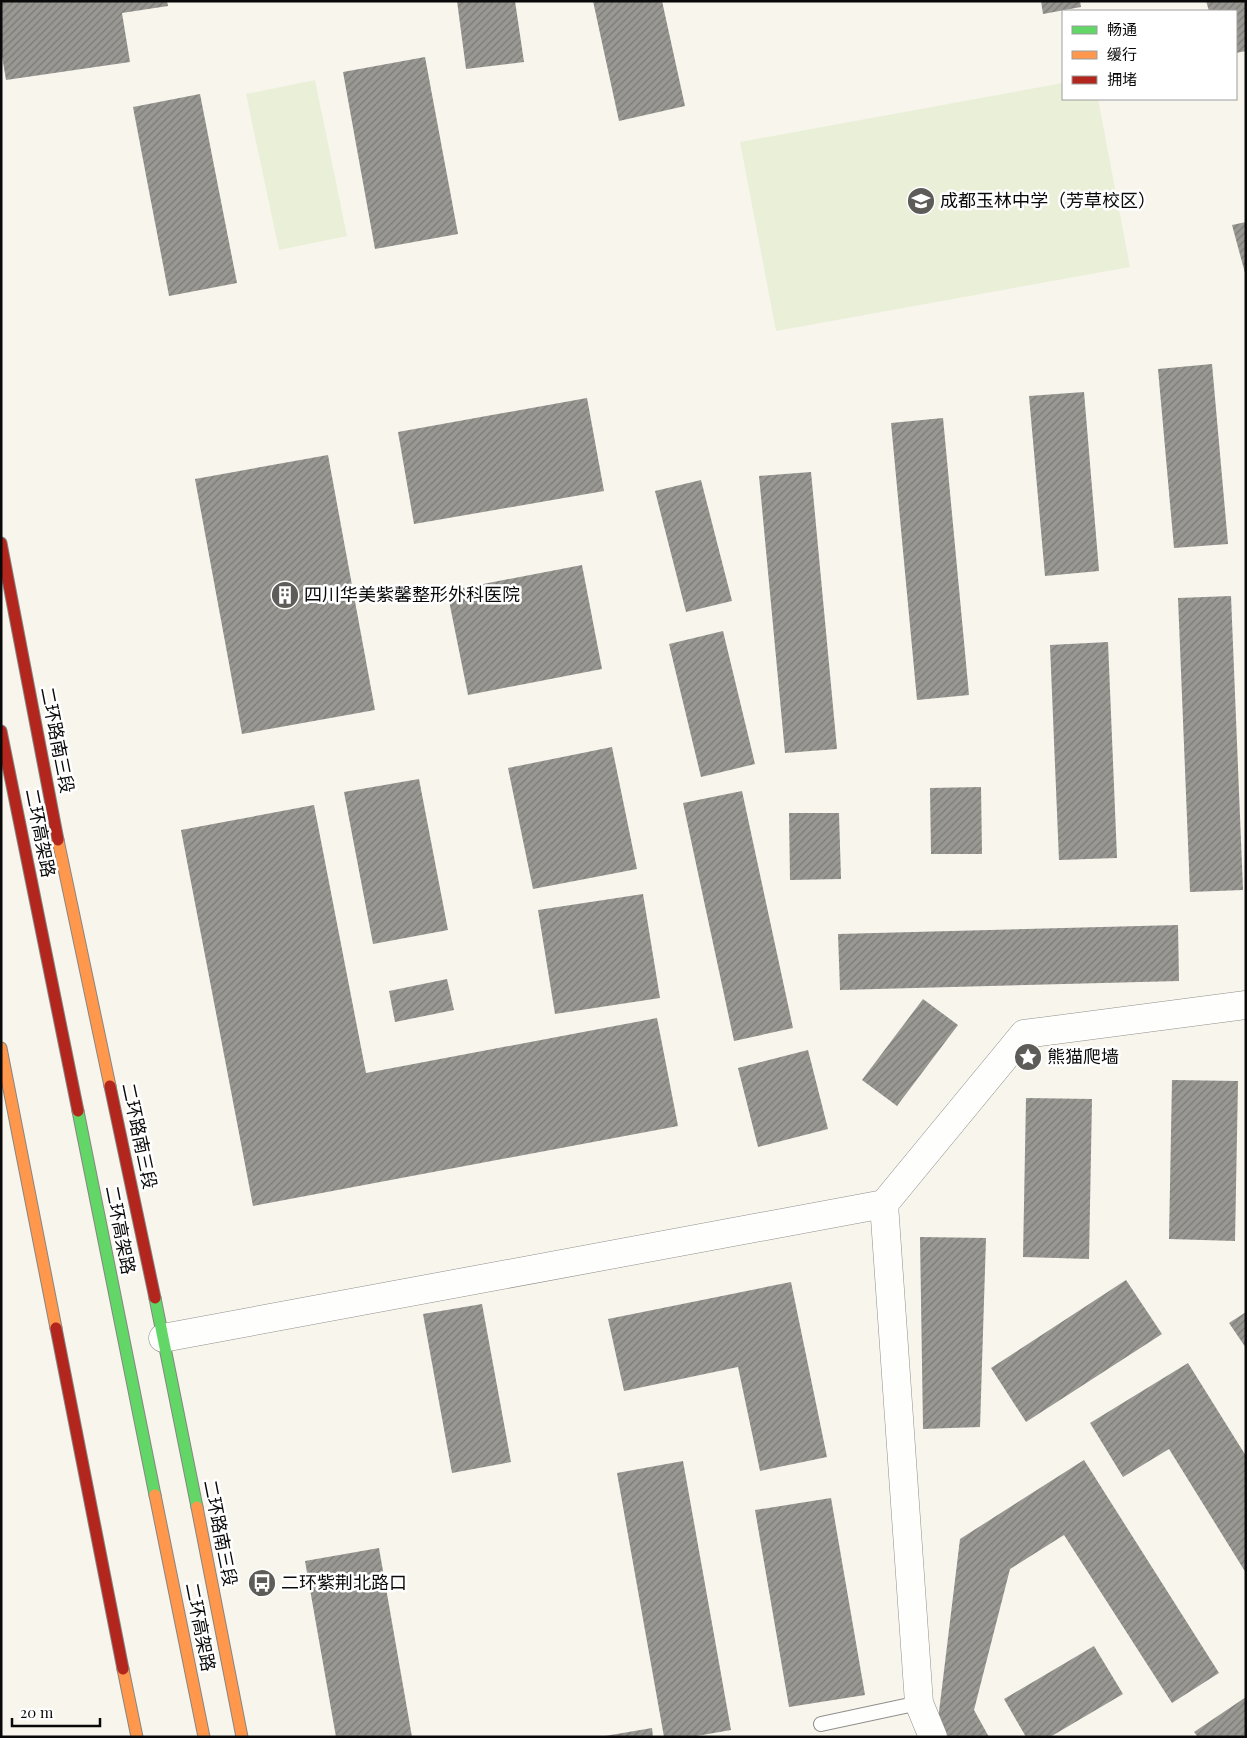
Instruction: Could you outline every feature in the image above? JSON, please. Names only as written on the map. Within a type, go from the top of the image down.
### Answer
[{"type":"main road","name":"二环路南三段","points":[[1,543],[57,832],[163,1338],[242,1737]]},
{"type":"main road","name":"二环高架路","points":[[1,731],[204,1737]]},
{"type":"main road","points":[[1,1048],[138,1737]]},
{"type":"main road","points":[[1,1061],[127,1737]]},
{"type":"street","points":[[163,1338],[884,1204],[1024,1034],[1246,1005]]},
{"type":"street","points":[[884,1204],[920,1703],[934,1737]]},
{"type":"lane","points":[[821,1724],[920,1703]]},
{"type":"green space","points":[[315,80],[347,236],[279,250],[246,94]]},
{"type":"green space","points":[[1062,83],[1062,100],[1098,100],[1130,267],[776,331],[740,142]]},
{"type":"building","points":[[1,1],[167,1],[168,6],[122,13],[130,62],[6,80],[1,50]]},
{"type":"building","points":[[457,1],[515,1],[524,62],[466,69]]},
{"type":"building","points":[[593,1],[662,1],[685,106],[619,121]]},
{"type":"building","points":[[1041,1],[1080,1],[1081,7],[1043,14]]},
{"type":"building","points":[[1206,1],[1246,1],[1246,51],[1237,53],[1237,10],[1209,10]]},
{"type":"building","points":[[425,57],[458,234],[375,249],[343,72]]},
{"type":"building","points":[[200,94],[237,283],[169,296],[133,107]]},
{"type":"building","points":[[1246,222],[1246,272],[1245,273],[1232,225]]},
{"type":"building","points":[[1212,364],[1228,544],[1174,548],[1158,369]]},
{"type":"building","points":[[1084,392],[1099,571],[1045,576],[1029,396]]},
{"type":"building","points":[[587,398],[604,491],[414,524],[398,432]]},
{"type":"building","points":[[943,418],[969,695],[917,700],[891,423]]},
{"type":"building","name":"四川华美紫馨整形外科医院","points":[[328,455],[375,710],[242,734],[195,479]]},
{"type":"building","points":[[811,472],[837,749],[785,753],[759,476]]},
{"type":"building","points":[[701,480],[732,601],[686,612],[655,491]]},
{"type":"building","points":[[582,565],[602,669],[468,695],[447,591]]},
{"type":"building","points":[[1231,596],[1243,890],[1190,892],[1178,598]]},
{"type":"building","points":[[723,631],[755,764],[701,777],[669,644]]},
{"type":"building","points":[[1108,642],[1117,858],[1059,860],[1050,645]]},
{"type":"building","points":[[612,747],[637,869],[533,889],[508,768]]},
{"type":"building","points":[[419,779],[448,930],[373,944],[344,792]]},
{"type":"building","points":[[981,787],[982,854],[931,854],[930,788]]},
{"type":"building","points":[[742,791],[793,1028],[734,1041],[683,803]]},
{"type":"building","points":[[314,805],[366,1073],[657,1018],[678,1126],[253,1206],[181,830]]},
{"type":"building","points":[[789,813],[839,813],[841,879],[790,880]]},
{"type":"building","points":[[643,894],[660,998],[555,1014],[538,910]]},
{"type":"building","points":[[1178,925],[1179,981],[840,990],[838,934]]},
{"type":"building","points":[[447,979],[454,1010],[395,1022],[389,991]]},
{"type":"building","points":[[923,999],[958,1025],[897,1106],[862,1080]]},
{"type":"building","points":[[808,1050],[828,1129],[758,1147],[738,1068]]},
{"type":"building","points":[[1172,1080],[1238,1081],[1235,1241],[1169,1239]]},
{"type":"building","points":[[1026,1098],[1092,1099],[1089,1259],[1023,1257]]},
{"type":"building","points":[[920,1237],[986,1238],[980,1427],[923,1429]]},
{"type":"building","points":[[1126,1280],[1162,1334],[1026,1422],[991,1368]]},
{"type":"building","points":[[791,1282],[827,1457],[760,1471],[738,1367],[624,1391],[608,1319]]},
{"type":"building","points":[[482,1304],[511,1462],[452,1473],[423,1314]]},
{"type":"building","points":[[1246,1312],[1246,1348],[1229,1323]]},
{"type":"building","points":[[1188,1363],[1246,1456],[1246,1573],[1169,1449],[1123,1477],[1090,1423]]},
{"type":"building","points":[[1084,1460],[1219,1673],[1172,1703],[1064,1535],[1010,1569],[974,1710],[989,1737],[948,1737],[938,1720],[960,1539]]},
{"type":"building","points":[[683,1461],[731,1730],[691,1737],[664,1737],[617,1473]]},
{"type":"building","points":[[831,1498],[865,1695],[789,1707],[755,1510]]},
{"type":"building","points":[[379,1548],[412,1737],[336,1737],[305,1561]]},
{"type":"building","points":[[1094,1646],[1123,1694],[1050,1737],[1026,1737],[1004,1699]]},
{"type":"building","points":[[1246,1697],[1246,1737],[1198,1737],[1194,1732]]},
{"type":"building","points":[[652,1728],[653,1737],[605,1737],[605,1736]]},
{"type":"traffic: fast","points":[[78,1111],[155,1495]]},
{"type":"traffic: fast","points":[[155,1298],[197,1507]]},
{"type":"traffic: slow","points":[[58,840],[110,1086]]},
{"type":"traffic: slow","points":[[1,1048],[56,1328]]},
{"type":"traffic: slow","points":[[155,1495],[204,1737]]},
{"type":"traffic: slow","points":[[197,1507],[242,1737]]},
{"type":"traffic: slow","points":[[123,1669],[137,1737]]},
{"type":"traffic: jam","points":[[1,543],[58,840]]},
{"type":"traffic: jam","points":[[1,731],[78,1111]]},
{"type":"traffic: jam","points":[[110,1086],[155,1298]]},
{"type":"traffic: jam","points":[[56,1328],[123,1669]]},
{"type":"place","name":"成都玉林中学（芳草校区）","points":[[921,201]]},
{"type":"place","name":"四川华美紫馨整形外科医院","points":[[285,595]]},
{"type":"place","name":"熊猫爬墙","points":[[1028,1057]]},
{"type":"place","name":"二环紫荆北路口","points":[[262,1583]]}]
